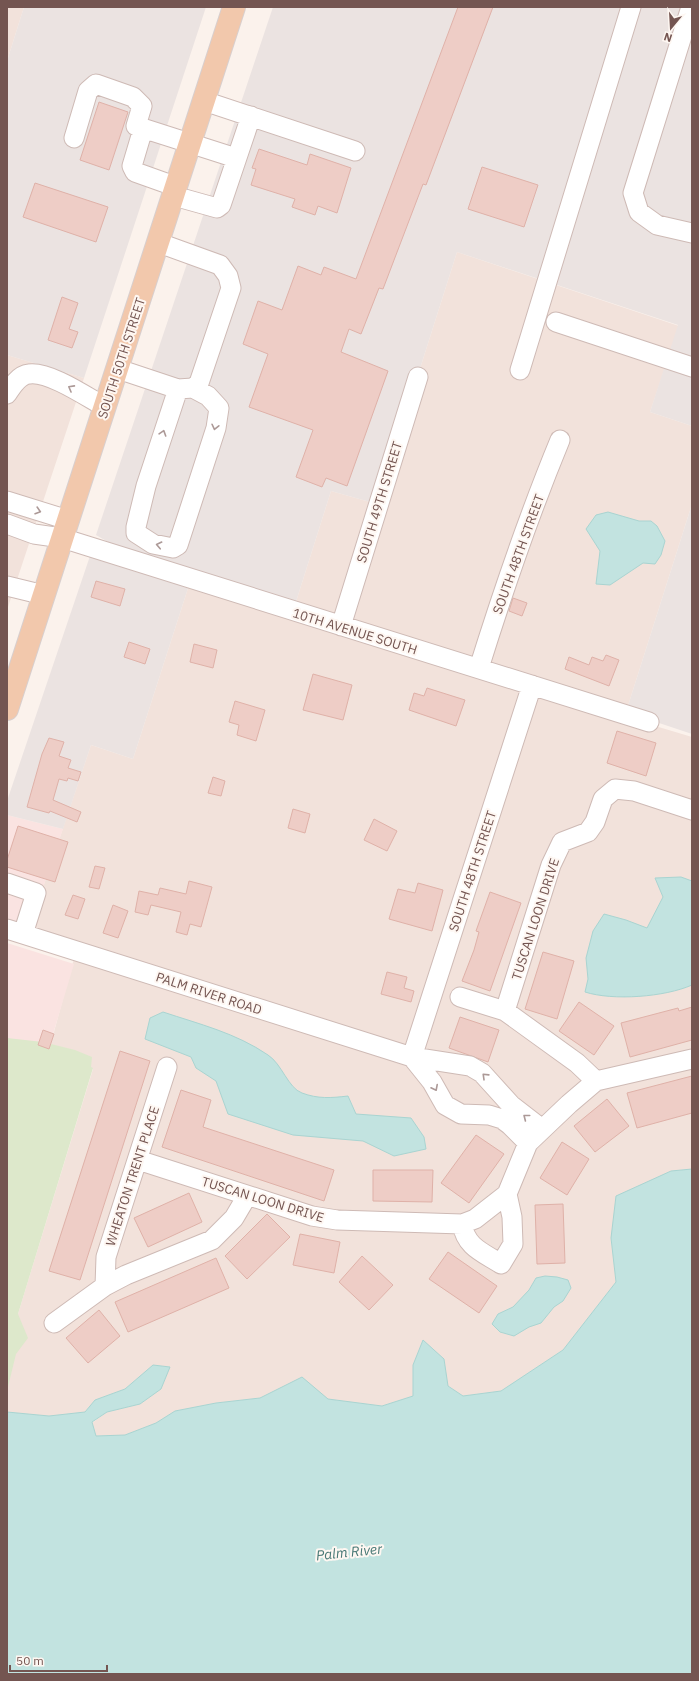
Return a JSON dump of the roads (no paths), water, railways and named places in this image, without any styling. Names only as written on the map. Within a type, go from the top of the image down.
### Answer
[{"type":"main road","name":"SOUTH 50TH STREET","points":[[7,709],[12,676],[44,595],[234,7]]},
{"type":"street","points":[[520,370],[631,7]]},
{"type":"street","points":[[691,7],[633,193],[639,212],[657,225],[692,233]]},
{"type":"street","points":[[74,138],[88,91],[96,84],[133,97],[142,106],[136,126],[190,145],[236,158]]},
{"type":"street","points":[[204,101],[355,150]]},
{"type":"street","points":[[143,129],[132,166],[135,172],[175,191],[217,208],[221,204],[251,116]]},
{"type":"street","points":[[118,369],[185,389],[208,396],[219,408],[216,428],[178,545],[173,548],[153,544],[136,533],[136,527],[146,486],[185,389],[199,383],[231,288],[228,276],[220,265],[159,242]]},
{"type":"street","points":[[556,322],[692,367]]},
{"type":"street","points":[[7,394],[20,378],[28,374],[40,374],[51,378],[105,407]]},
{"type":"street","name":"SOUTH 49TH STREET","points":[[341,626],[418,378]]},
{"type":"street","name":"SOUTH 48TH STREET","points":[[479,668],[500,601],[525,530],[560,440]]},
{"type":"street","points":[[7,501],[65,529]]},
{"type":"street","points":[[7,524],[34,534],[65,529]]},
{"type":"street","name":"10TH AVENUE SOUTH","points":[[65,529],[341,626],[649,722]]},
{"type":"street","points":[[7,586],[44,595]]},
{"type":"street","name":"SOUTH 48TH STREET","points":[[412,1057],[532,685]]},
{"type":"street","name":"TUSCAN LOON DRIVE","points":[[505,1011],[551,864],[562,842],[588,832],[595,822],[603,799],[615,789],[634,791],[692,810]]},
{"type":"street","points":[[7,883],[36,893],[15,931]]},
{"type":"street","name":"PALM RIVER ROAD","points":[[15,931],[412,1057],[470,1066],[482,1073],[511,1105],[542,1129]]},
{"type":"street","points":[[460,997],[505,1011],[577,1063],[596,1081]]},
{"type":"street","points":[[412,1057],[432,1082],[445,1105],[461,1114],[489,1115],[502,1119],[528,1143]]},
{"type":"street","name":"TUSCAN LOON DRIVE","points":[[138,1160],[312,1216],[337,1220],[462,1224],[475,1219],[507,1194],[528,1143],[596,1081],[692,1058]]},
{"type":"street","name":"WHEATON TRENT PLACE","points":[[106,1286],[106,1257],[167,1068]]},
{"type":"street","points":[[489,1115],[503,1096]]},
{"type":"street","points":[[462,1224],[464,1233],[469,1243],[500,1264],[514,1244],[512,1217],[507,1194]]},
{"type":"street","points":[[54,1323],[106,1286],[126,1275],[212,1240],[234,1218],[247,1196]]},
{"type":"water","points":[[608,512],[639,521],[651,521],[657,526],[665,541],[661,555],[655,564],[643,563],[610,585],[596,584],[600,551],[586,529],[596,515]]},
{"type":"water","points":[[681,877],[692,881],[692,985],[654,995],[624,997],[597,995],[585,992],[588,979],[586,958],[593,931],[604,914],[647,928],[663,897],[655,878]]},
{"type":"water","points":[[163,1012],[217,1030],[256,1047],[273,1059],[293,1086],[302,1093],[325,1098],[348,1096],[356,1114],[411,1118],[424,1137],[426,1149],[394,1156],[363,1141],[293,1135],[228,1114],[216,1081],[196,1068],[191,1057],[145,1039],[150,1018]]},
{"type":"water","name":"Palm River","points":[[692,1169],[692,1674],[7,1674],[7,1412],[49,1416],[85,1412],[95,1400],[125,1389],[153,1365],[170,1367],[161,1389],[140,1404],[107,1412],[92,1422],[96,1436],[125,1435],[156,1423],[175,1411],[216,1403],[260,1398],[302,1377],[328,1399],[382,1406],[413,1396],[413,1365],[423,1340],[444,1359],[448,1386],[463,1396],[501,1391],[563,1350],[616,1282],[611,1238],[616,1196],[671,1171]]},
{"type":"water","points":[[545,1276],[568,1280],[571,1288],[563,1301],[554,1307],[541,1323],[529,1327],[514,1336],[500,1332],[492,1324],[498,1314],[513,1307],[529,1290],[536,1278]]}]
